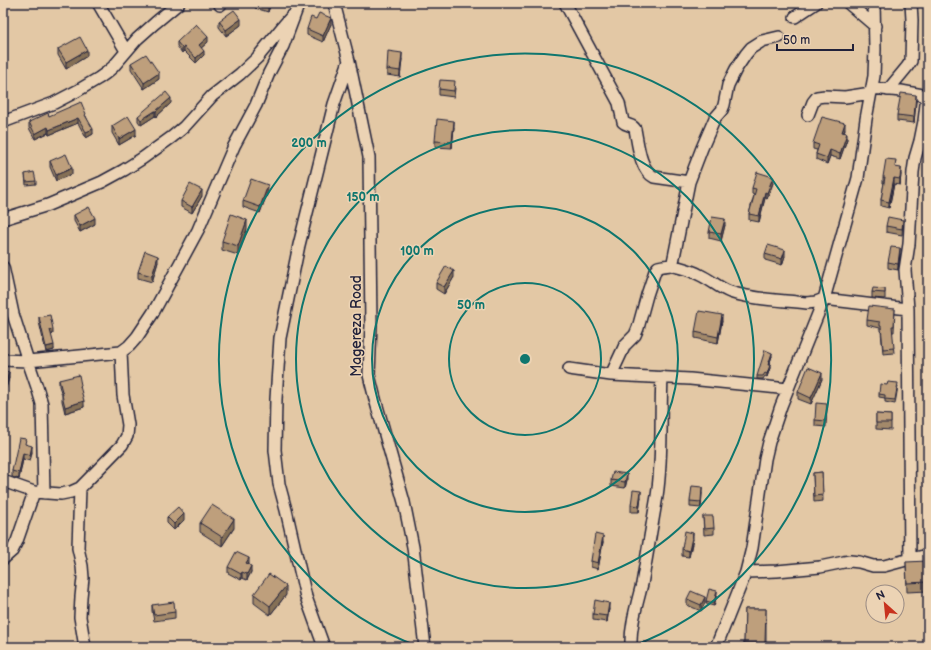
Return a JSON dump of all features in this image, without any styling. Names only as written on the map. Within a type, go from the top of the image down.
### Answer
[{"type":"street","points":[[98,3],[126,51]]},
{"type":"street","points":[[3,122],[54,103],[106,73],[137,39],[179,3]]},
{"type":"street","points":[[3,360],[28,361],[121,352],[137,337],[153,313],[198,230],[234,146],[256,105],[283,46],[298,3]]},
{"type":"street","name":"Magereza Road","points":[[334,3],[349,61],[369,157],[371,324],[369,375],[404,502],[413,547],[425,647]]},
{"type":"street","points":[[565,3],[619,102],[623,122],[634,127],[643,164],[646,170],[654,177],[689,182]]},
{"type":"street","points":[[795,17],[816,3]]},
{"type":"street","points":[[848,3],[875,26]]},
{"type":"street","points":[[716,647],[746,572],[752,548],[765,459],[769,442],[781,406],[824,299],[858,178],[866,119],[874,76],[874,3]]},
{"type":"street","points":[[888,90],[908,67],[911,61],[911,3]]},
{"type":"street","points":[[3,218],[48,204],[102,182],[143,158],[184,127],[212,96],[240,74],[257,58],[294,14]]},
{"type":"street","points":[[671,265],[673,262],[689,182],[715,118],[722,110],[728,85],[736,69],[751,48],[757,43],[767,39],[779,37]]},
{"type":"street","points":[[324,647],[306,597],[279,484],[275,450],[276,400],[280,338],[299,245],[334,104],[349,61]]},
{"type":"street","points":[[808,115],[813,102],[817,98],[825,96],[845,97],[871,90],[901,91],[928,96],[913,172],[909,244],[905,270],[908,310],[910,558]]},
{"type":"street","points":[[611,375],[625,345],[635,335],[638,328],[655,271],[663,266],[671,265],[698,274],[730,292],[751,297],[807,303],[824,299],[908,310]]},
{"type":"street","points":[[3,267],[13,314],[42,404],[39,493],[12,551],[3,559]]},
{"type":"street","points":[[3,481],[39,493],[61,494],[71,492],[80,488],[122,446],[127,436],[128,424],[123,395],[121,352]]},
{"type":"street","points":[[569,369],[611,375],[704,380],[788,389]]},
{"type":"street","points":[[631,647],[631,638],[657,494],[661,442],[660,410],[662,377]]},
{"type":"street","points":[[80,488],[78,548],[83,578],[80,618],[84,647]]},
{"type":"street","points":[[746,572],[766,572],[820,567],[850,561],[873,566],[884,566],[910,558],[928,555]]},
{"type":"building","points":[[256,3],[269,3],[268,6]]},
{"type":"building","points":[[234,10],[241,19],[226,30],[219,21]]},
{"type":"building","points":[[319,13],[331,18],[323,36],[307,29],[311,17],[316,19]]},
{"type":"building","points":[[196,24],[208,37],[199,45],[204,51],[196,58],[184,47],[182,48],[177,42]]},
{"type":"building","points":[[80,37],[87,50],[66,62],[58,49]]},
{"type":"building","points":[[388,51],[402,53],[400,71],[387,69]]},
{"type":"building","points":[[146,54],[159,73],[144,83],[131,63]]},
{"type":"building","points":[[440,80],[455,81],[454,91],[439,89]]},
{"type":"building","points":[[166,92],[171,98],[156,111],[141,120],[138,116]]},
{"type":"building","points":[[901,93],[916,95],[914,117],[897,115]]},
{"type":"building","points":[[81,102],[86,114],[85,115],[93,129],[86,132],[78,118],[49,130],[48,127],[35,134],[29,122],[48,113],[49,116]]},
{"type":"building","points":[[128,116],[136,129],[119,139],[112,126]]},
{"type":"building","points":[[822,117],[845,123],[842,132],[847,133],[840,154],[830,150],[827,158],[816,154],[819,145],[813,143]]},
{"type":"building","points":[[437,119],[454,121],[452,142],[435,141]]},
{"type":"building","points":[[66,154],[72,168],[56,175],[50,161]]},
{"type":"building","points":[[886,159],[896,160],[895,167],[901,168],[900,179],[894,178],[889,202],[881,200]]},
{"type":"building","points":[[34,172],[36,181],[26,182],[25,174]]},
{"type":"building","points":[[757,172],[773,177],[767,193],[765,192],[759,216],[749,214],[756,189],[752,188]]},
{"type":"building","points":[[251,179],[268,185],[260,207],[243,201]]},
{"type":"building","points":[[190,184],[202,190],[192,207],[181,201]]},
{"type":"building","points":[[89,207],[95,218],[80,226],[74,215]]},
{"type":"building","points":[[231,214],[247,220],[238,246],[222,241]]},
{"type":"building","points":[[712,217],[725,219],[721,234],[709,232]]},
{"type":"building","points":[[888,217],[903,220],[902,229],[886,226]]},
{"type":"building","points":[[768,245],[785,250],[782,259],[765,254]]},
{"type":"building","points":[[891,247],[900,248],[898,264],[888,262]]},
{"type":"building","points":[[145,251],[158,256],[152,276],[138,272]]},
{"type":"building","points":[[446,266],[454,271],[444,287],[436,283]]},
{"type":"building","points":[[873,288],[885,289],[885,293],[872,292]]},
{"type":"building","points":[[869,306],[895,309],[894,326],[892,326],[894,348],[883,349],[880,322],[867,320]]},
{"type":"building","points":[[699,311],[722,315],[718,337],[695,332]]},
{"type":"building","points":[[50,315],[53,329],[50,330],[54,345],[46,347],[39,317]]},
{"type":"building","points":[[765,350],[772,353],[768,365],[770,365],[767,374],[765,373],[763,376],[757,376]]},
{"type":"building","points":[[808,367],[822,373],[811,398],[798,392]]},
{"type":"building","points":[[3,370],[9,372],[6,382],[3,381]]},
{"type":"building","points":[[79,375],[84,401],[65,407],[59,380]]},
{"type":"building","points":[[888,382],[898,383],[895,400],[885,399],[885,395],[879,394],[880,384],[887,385]]},
{"type":"building","points":[[816,403],[827,404],[826,421],[815,420]]},
{"type":"building","points":[[876,414],[891,415],[891,423],[876,423]]},
{"type":"building","points":[[19,438],[26,439],[25,444],[32,446],[30,455],[23,453],[19,473],[12,471]]},
{"type":"building","points":[[613,472],[627,474],[625,482],[611,480]]},
{"type":"building","points":[[822,472],[823,495],[814,496],[813,473]]},
{"type":"building","points":[[692,486],[702,487],[701,502],[690,501]]},
{"type":"building","points":[[633,490],[641,491],[639,506],[631,505]]},
{"type":"building","points":[[212,505],[234,519],[222,537],[200,523]]},
{"type":"building","points":[[178,507],[184,514],[174,524],[167,517]]},
{"type":"building","points":[[703,516],[713,516],[714,528],[704,529]]},
{"type":"building","points":[[685,531],[693,533],[689,551],[682,549]]},
{"type":"building","points":[[595,534],[603,536],[598,563],[591,561]]},
{"type":"building","points":[[236,552],[249,558],[246,563],[251,566],[247,574],[242,572],[241,574],[228,567]]},
{"type":"building","points":[[927,561],[928,582],[907,583],[906,562]]},
{"type":"building","points":[[269,574],[286,586],[270,606],[254,594]]},
{"type":"building","points":[[709,589],[717,591],[714,603],[706,601]]},
{"type":"building","points":[[691,591],[705,597],[701,605],[687,599]]},
{"type":"building","points":[[595,600],[609,603],[607,616],[593,614]]},
{"type":"building","points":[[174,602],[175,612],[154,615],[152,605]]},
{"type":"building","points":[[745,609],[766,609],[765,643],[744,643]]}]
